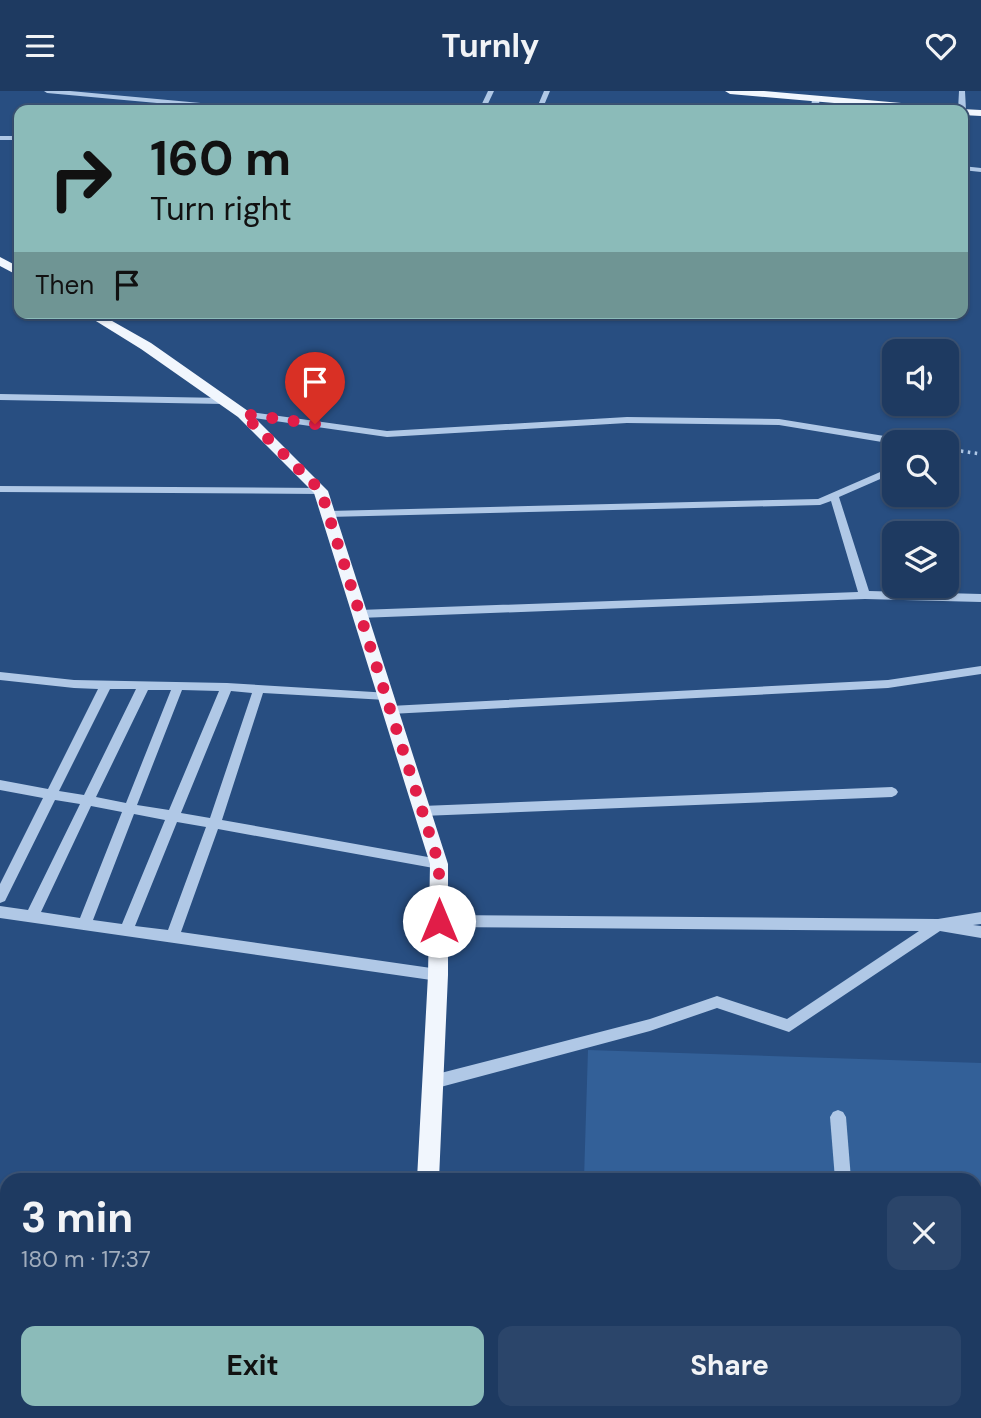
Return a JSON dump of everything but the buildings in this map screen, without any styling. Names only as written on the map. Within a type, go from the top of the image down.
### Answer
[{"type":"main road","points":[[730,91],[897,105]]},
{"type":"main road","points":[[99,319],[146,347],[243,414],[321,491],[439,864],[438,975],[428,1173]]},
{"type":"street","points":[[47,91],[200,105]]},
{"type":"street","points":[[815,105],[816,97]]},
{"type":"street","points":[[0,397],[224,401]]},
{"type":"street","points":[[243,414],[387,434],[627,420],[779,422],[882,439]]},
{"type":"street","points":[[328,514],[820,502],[882,474]]},
{"type":"street","points":[[0,489],[321,491]]},
{"type":"street","points":[[834,496],[865,595]]},
{"type":"street","points":[[359,614],[865,595],[981,598]]},
{"type":"street","points":[[0,676],[106,685],[259,689],[388,703],[888,684],[981,670]]},
{"type":"street","points":[[0,897],[106,685]]},
{"type":"street","points":[[32,916],[144,685]]},
{"type":"street","points":[[84,924],[178,686]]},
{"type":"street","points":[[125,930],[227,687]]},
{"type":"street","points":[[172,937],[214,824],[259,689]]},
{"type":"street","points":[[0,785],[439,864]]},
{"type":"street","points":[[422,811],[892,792]]},
{"type":"street","points":[[0,912],[438,975]]},
{"type":"street","points":[[433,1082],[650,1025],[717,1002],[789,1026],[938,925],[981,918]]},
{"type":"street","points":[[439,921],[938,925],[981,932]]},
{"type":"street","points":[[838,1117],[843,1173]]},
{"type":"path","points":[[959,451],[981,454]]},
{"type":"shaded area","points":[[588,1050],[981,1063],[981,1173],[584,1173]]},
{"type":"route","points":[[315,424],[243,414],[321,491],[439,864],[439,921]]}]
